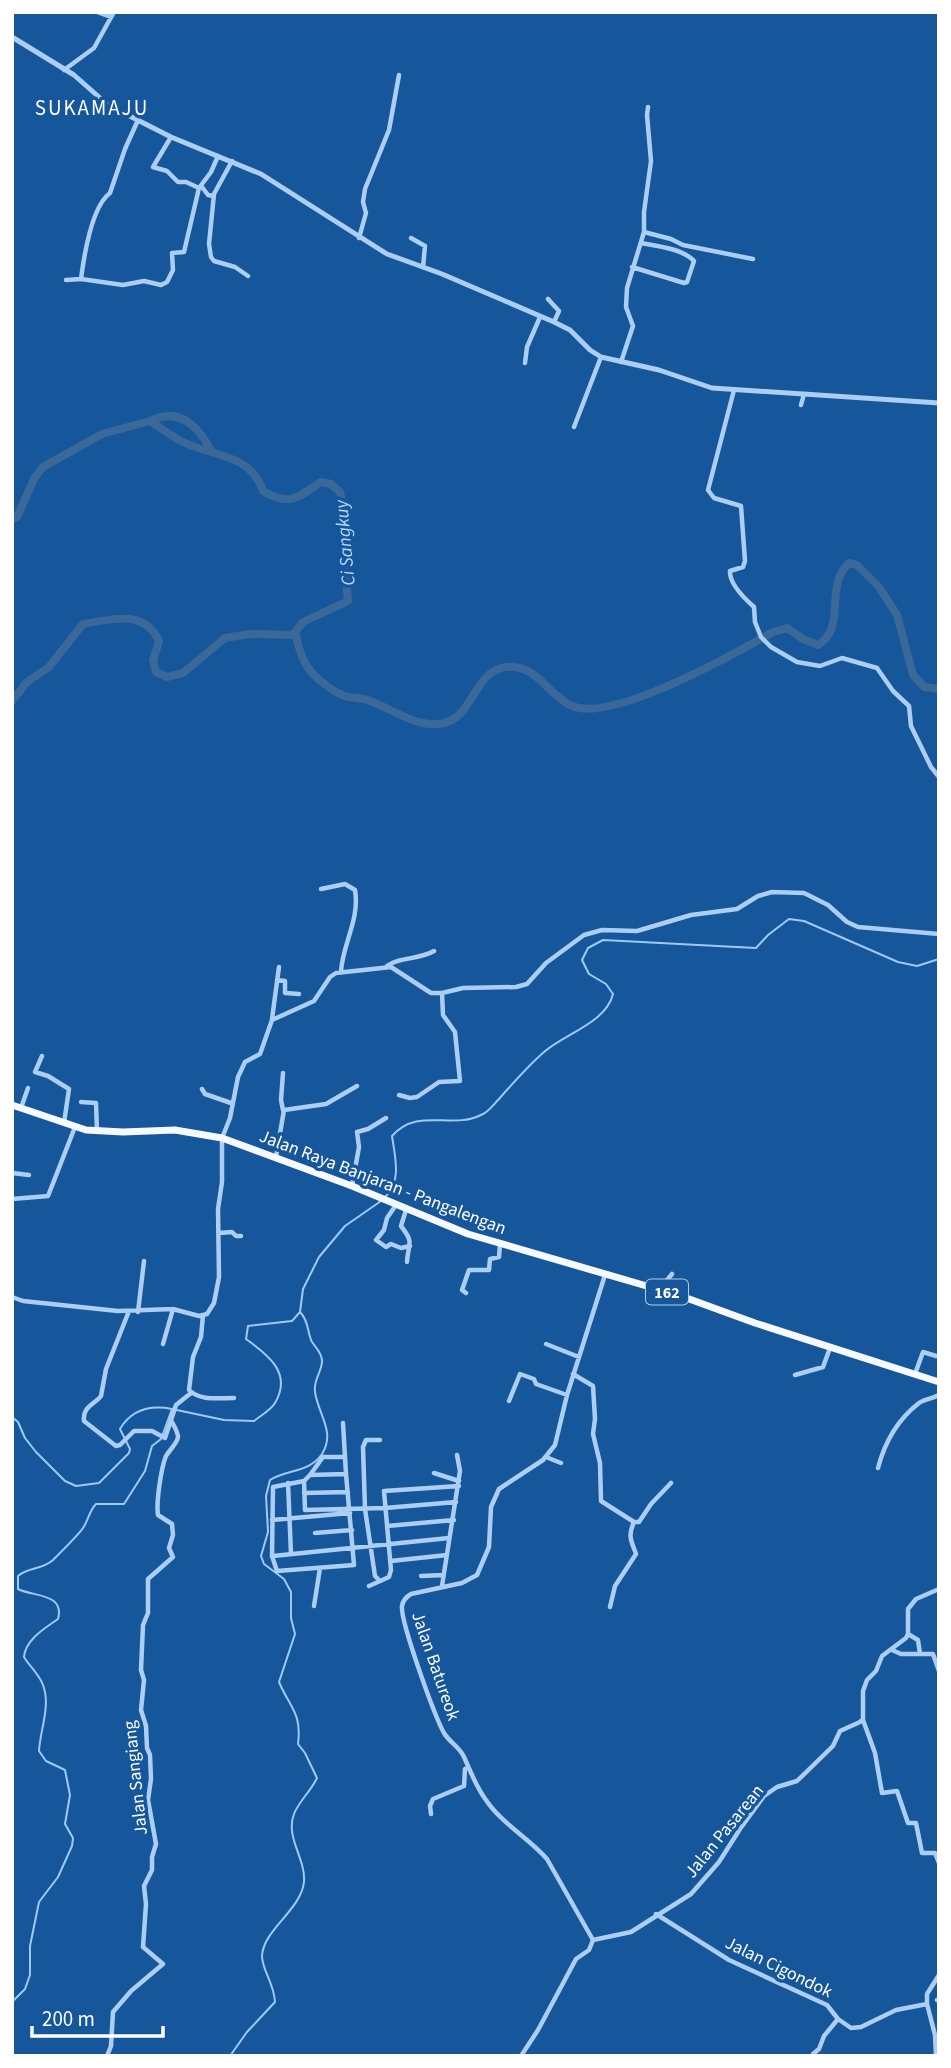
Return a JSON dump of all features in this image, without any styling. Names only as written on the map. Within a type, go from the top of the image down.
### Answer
[{"type":"main road","name":"Jalan Raya Banjaran - Pangalengan","points":[[16,1106],[64,1124],[97,1131],[175,1130],[222,1138],[352,1186],[468,1234],[659,1290],[939,1382]]},
{"type":"street","points":[[64,69],[94,48],[112,14],[97,12]]},
{"type":"street","points":[[12,37],[74,75],[102,100],[170,137],[232,161],[285,188],[359,239],[387,254],[554,322],[570,331],[601,357],[659,370],[712,388],[939,403]]},
{"type":"street","points":[[359,239],[366,213],[363,194],[390,130],[399,75]]},
{"type":"street","points":[[621,362],[633,323],[627,311],[627,288],[644,232],[651,157],[648,107]]},
{"type":"street","points":[[81,279],[95,214],[104,197],[110,193],[125,149],[139,120]]},
{"type":"street","points":[[170,137],[153,167],[169,172],[178,182],[186,182],[214,196]]},
{"type":"street","points":[[66,280],[81,279],[123,285],[144,281],[163,285],[167,282],[173,271],[172,253],[184,252],[201,188],[218,156]]},
{"type":"street","points":[[232,161],[215,188],[209,244],[212,259],[233,266],[248,276]]},
{"type":"street","points":[[644,232],[683,245],[754,259]]},
{"type":"street","points":[[411,238],[425,246],[423,267]]},
{"type":"street","points":[[632,267],[684,283],[691,272],[693,258],[641,243]]},
{"type":"street","points":[[548,299],[559,311],[554,322]]},
{"type":"street","points":[[525,363],[527,345],[540,317]]},
{"type":"street","points":[[575,427],[601,357]]},
{"type":"street","points":[[734,390],[708,490],[714,498],[741,506],[745,565],[732,570],[729,575],[743,598],[754,607],[755,622],[761,637],[771,647],[804,665],[820,666],[842,658],[877,668],[893,691],[909,706],[911,726],[931,767],[939,777]]},
{"type":"street","points":[[801,405],[804,394]]},
{"type":"street","points":[[321,889],[345,884],[355,890],[354,924],[345,945],[341,971]]},
{"type":"street","points":[[272,1020],[314,1001],[330,977],[341,971],[387,967],[398,969],[428,992],[521,986],[527,984],[546,962],[584,935],[602,930],[637,930],[691,915],[737,909],[758,896],[772,892],[804,893],[828,905],[847,922],[858,927],[939,934]]},
{"type":"street","points":[[387,967],[390,963],[418,959],[433,951]]},
{"type":"street","points":[[191,1393],[189,1380],[193,1357],[201,1337],[203,1315],[211,1309],[217,1294],[222,1138],[230,1118],[238,1077],[245,1062],[260,1054],[272,1020],[279,967]]},
{"type":"street","points":[[278,980],[285,981],[285,993],[299,993]]},
{"type":"street","points":[[398,1095],[417,1097],[441,1082],[460,1081],[455,1034],[443,1015],[442,993]]},
{"type":"street","points":[[42,1056],[35,1072],[48,1076],[69,1089],[64,1124]]},
{"type":"street","points":[[276,1158],[283,1110],[283,1073]]},
{"type":"street","points":[[283,1110],[326,1104],[357,1086]]},
{"type":"street","points":[[16,1106],[28,1087]]},
{"type":"street","points":[[202,1089],[205,1094],[231,1104]]},
{"type":"street","points":[[81,1102],[96,1103],[97,1131]]},
{"type":"street","points":[[352,1186],[359,1147],[357,1132],[386,1118]]},
{"type":"street","points":[[12,1199],[48,1196],[75,1127]]},
{"type":"street","points":[[12,1173],[29,1175]]},
{"type":"street","points":[[395,1205],[384,1230],[376,1240],[386,1247],[391,1244],[401,1248],[410,1246]]},
{"type":"street","points":[[406,1210],[401,1226],[410,1237],[407,1262]]},
{"type":"street","points":[[219,1233],[232,1231],[236,1236],[241,1236]]},
{"type":"street","points":[[466,1293],[462,1290],[469,1270],[489,1270],[491,1259],[499,1257],[500,1243]]},
{"type":"street","points":[[138,1312],[144,1261]]},
{"type":"street","points":[[561,1463],[546,1457],[558,1437],[573,1374],[605,1275]]},
{"type":"street","points":[[659,1290],[672,1275]]},
{"type":"street","points":[[12,1297],[23,1301],[138,1312],[173,1309],[203,1315]]},
{"type":"street","points":[[163,1344],[173,1309]]},
{"type":"street","points":[[130,1311],[106,1369],[102,1396],[91,1403],[83,1419],[116,1446],[134,1431],[152,1431],[163,1438],[172,1422],[176,1405],[191,1393]]},
{"type":"street","points":[[546,1344],[579,1357]]},
{"type":"street","points":[[795,1375],[823,1367],[830,1348]]},
{"type":"street","points":[[915,1374],[923,1352],[936,1356]]},
{"type":"street","points":[[509,1401],[520,1374],[534,1379],[536,1384],[567,1395]]},
{"type":"street","points":[[573,1374],[590,1383],[593,1388],[593,1434],[600,1463],[601,1501],[634,1522],[639,1522],[651,1504],[671,1483]]},
{"type":"street","points":[[191,1393],[208,1398],[234,1398]]},
{"type":"street","points":[[878,1468],[894,1427],[920,1401],[939,1395]]},
{"type":"street","name":"Jalan Sangiang","points":[[107,2056],[111,2046],[113,2012],[131,1991],[163,1964],[143,1947],[146,1912],[144,1886],[152,1870],[151,1861],[156,1839],[148,1800],[150,1755],[141,1710],[144,1680],[141,1671],[144,1625],[148,1613],[148,1579],[173,1557],[169,1548],[173,1535],[172,1524],[158,1515],[157,1507],[162,1467],[177,1441],[172,1422]]},
{"type":"street","points":[[343,1423],[354,1564],[277,1571],[272,1556],[272,1490],[276,1485],[304,1481],[323,1457],[344,1457]]},
{"type":"street","points":[[380,1440],[366,1440],[363,1444],[370,1546],[375,1576],[380,1581]]},
{"type":"street","points":[[442,1587],[461,1466],[457,1455]]},
{"type":"street","name":"Jalan Batureok","points":[[546,1457],[499,1489],[491,1507],[489,1547],[477,1575],[462,1583],[411,1594],[405,1598],[402,1612],[447,1738],[461,1752],[486,1801],[504,1822],[548,1860],[593,1940]]},
{"type":"street","points":[[433,1473],[459,1483]]},
{"type":"street","points":[[310,1475],[346,1474]]},
{"type":"street","points":[[304,1481],[305,1510],[350,1511]]},
{"type":"street","points":[[288,1483],[291,1554]]},
{"type":"street","points":[[369,1586],[389,1577],[391,1561],[384,1491],[459,1483]]},
{"type":"street","points":[[304,1493],[348,1492]]},
{"type":"street","points":[[272,1520],[456,1502]]},
{"type":"street","points":[[387,1526],[454,1520]]},
{"type":"street","points":[[610,1607],[615,1586],[636,1554],[629,1533],[634,1522]]},
{"type":"street","points":[[315,1533],[352,1531]]},
{"type":"street","points":[[272,1556],[449,1538]]},
{"type":"street","points":[[391,1561],[447,1555]]},
{"type":"street","points":[[314,1606],[320,1568]]},
{"type":"street","points":[[421,1576],[443,1575]]},
{"type":"street","points":[[939,1589],[914,1601],[907,1613],[908,1634],[879,1659],[876,1671],[864,1686],[863,1719],[875,1753],[882,1793],[897,1791],[908,1823],[916,1823],[922,1853],[935,1853],[939,1863]]},
{"type":"street","points":[[908,1634],[918,1640],[920,1654]]},
{"type":"street","points":[[892,1650],[901,1654],[933,1654],[939,1671]]},
{"type":"street","name":"Jalan Pasarean","points":[[593,1940],[631,1932],[691,1894],[719,1862],[764,1796],[777,1787],[797,1782],[833,1746],[840,1731],[863,1719]]},
{"type":"street","points":[[432,1814],[430,1807],[433,1799],[464,1786],[464,1769],[468,1767]]},
{"type":"street","name":"Jalan Cigondok","points":[[656,1914],[729,1959],[827,2005],[838,2019],[854,2029],[896,2010],[927,2004]]},
{"type":"street","points":[[521,2056],[576,1959],[589,1950],[593,1940]]},
{"type":"street","points":[[936,2056],[937,2043],[927,2004],[928,1989],[939,1975]]},
{"type":"street","points":[[813,2053],[819,2049],[824,2036],[838,2019]]},
{"type":"waterway","points":[[150,421],[160,417],[179,417],[194,426],[211,451]]},
{"type":"waterway","name":"Ci Sangkuy","points":[[12,519],[17,517],[35,477],[43,467],[102,434],[150,421],[183,442],[240,463],[249,469],[263,491],[280,499],[293,499],[321,482],[331,484],[340,492],[344,512],[343,548],[348,601],[303,622],[295,632],[302,655],[314,675],[337,692],[367,700],[419,722],[440,724],[458,716],[488,675],[506,667],[526,670],[563,701],[572,706],[591,709],[643,696],[704,669],[773,632],[787,628],[818,645],[832,628],[837,583],[849,563],[857,565],[879,587],[897,615],[913,675],[924,687],[939,689]]},
{"type":"waterway","points":[[12,701],[27,682],[49,667],[83,624],[116,619],[136,620],[145,624],[159,641],[153,661],[156,672],[167,677],[183,673],[225,638],[250,634],[296,635]]},
{"type":"waterway","points":[[385,1197],[394,1184],[395,1177],[396,1160],[392,1136],[402,1127],[424,1120],[471,1119],[483,1114],[544,1052],[602,1013],[613,994],[606,984],[589,974],[582,960],[588,948],[603,940],[756,948],[789,919],[804,921],[898,962],[917,966],[939,959]]},
{"type":"waterway","points":[[12,2002],[25,1989],[30,1975],[30,1946],[39,1902],[58,1877],[73,1838],[65,1824],[70,1795],[65,1770],[46,1761],[39,1751],[46,1710],[43,1685],[24,1657],[28,1645],[42,1630],[58,1619],[59,1611],[53,1600],[18,1589],[18,1576],[53,1560],[81,1531],[96,1504],[124,1504],[145,1471],[152,1446],[161,1439],[172,1409],[224,1420],[254,1421],[271,1408],[280,1392],[279,1374],[269,1358],[246,1339],[248,1326],[292,1321],[300,1312],[303,1289],[319,1257],[345,1226],[381,1201]]},
{"type":"waterway","points":[[230,2056],[247,2032],[275,2002],[262,1956],[269,1937],[301,1892],[304,1873],[292,1823],[296,1809],[317,1778],[298,1744],[297,1718],[279,1682],[295,1634],[291,1618],[291,1592],[284,1579],[264,1564],[261,1556],[268,1532],[266,1496],[270,1480],[311,1465],[326,1446],[327,1431],[315,1392],[322,1358],[312,1342],[300,1312]]},
{"type":"waterway","points":[[12,1417],[18,1422],[25,1438],[36,1452],[65,1481],[76,1486],[99,1483],[129,1453],[130,1449],[120,1429],[130,1417],[149,1408],[172,1409]]},
{"type":"district","name":"SUKAMAJU","points":[[92,108]]}]
